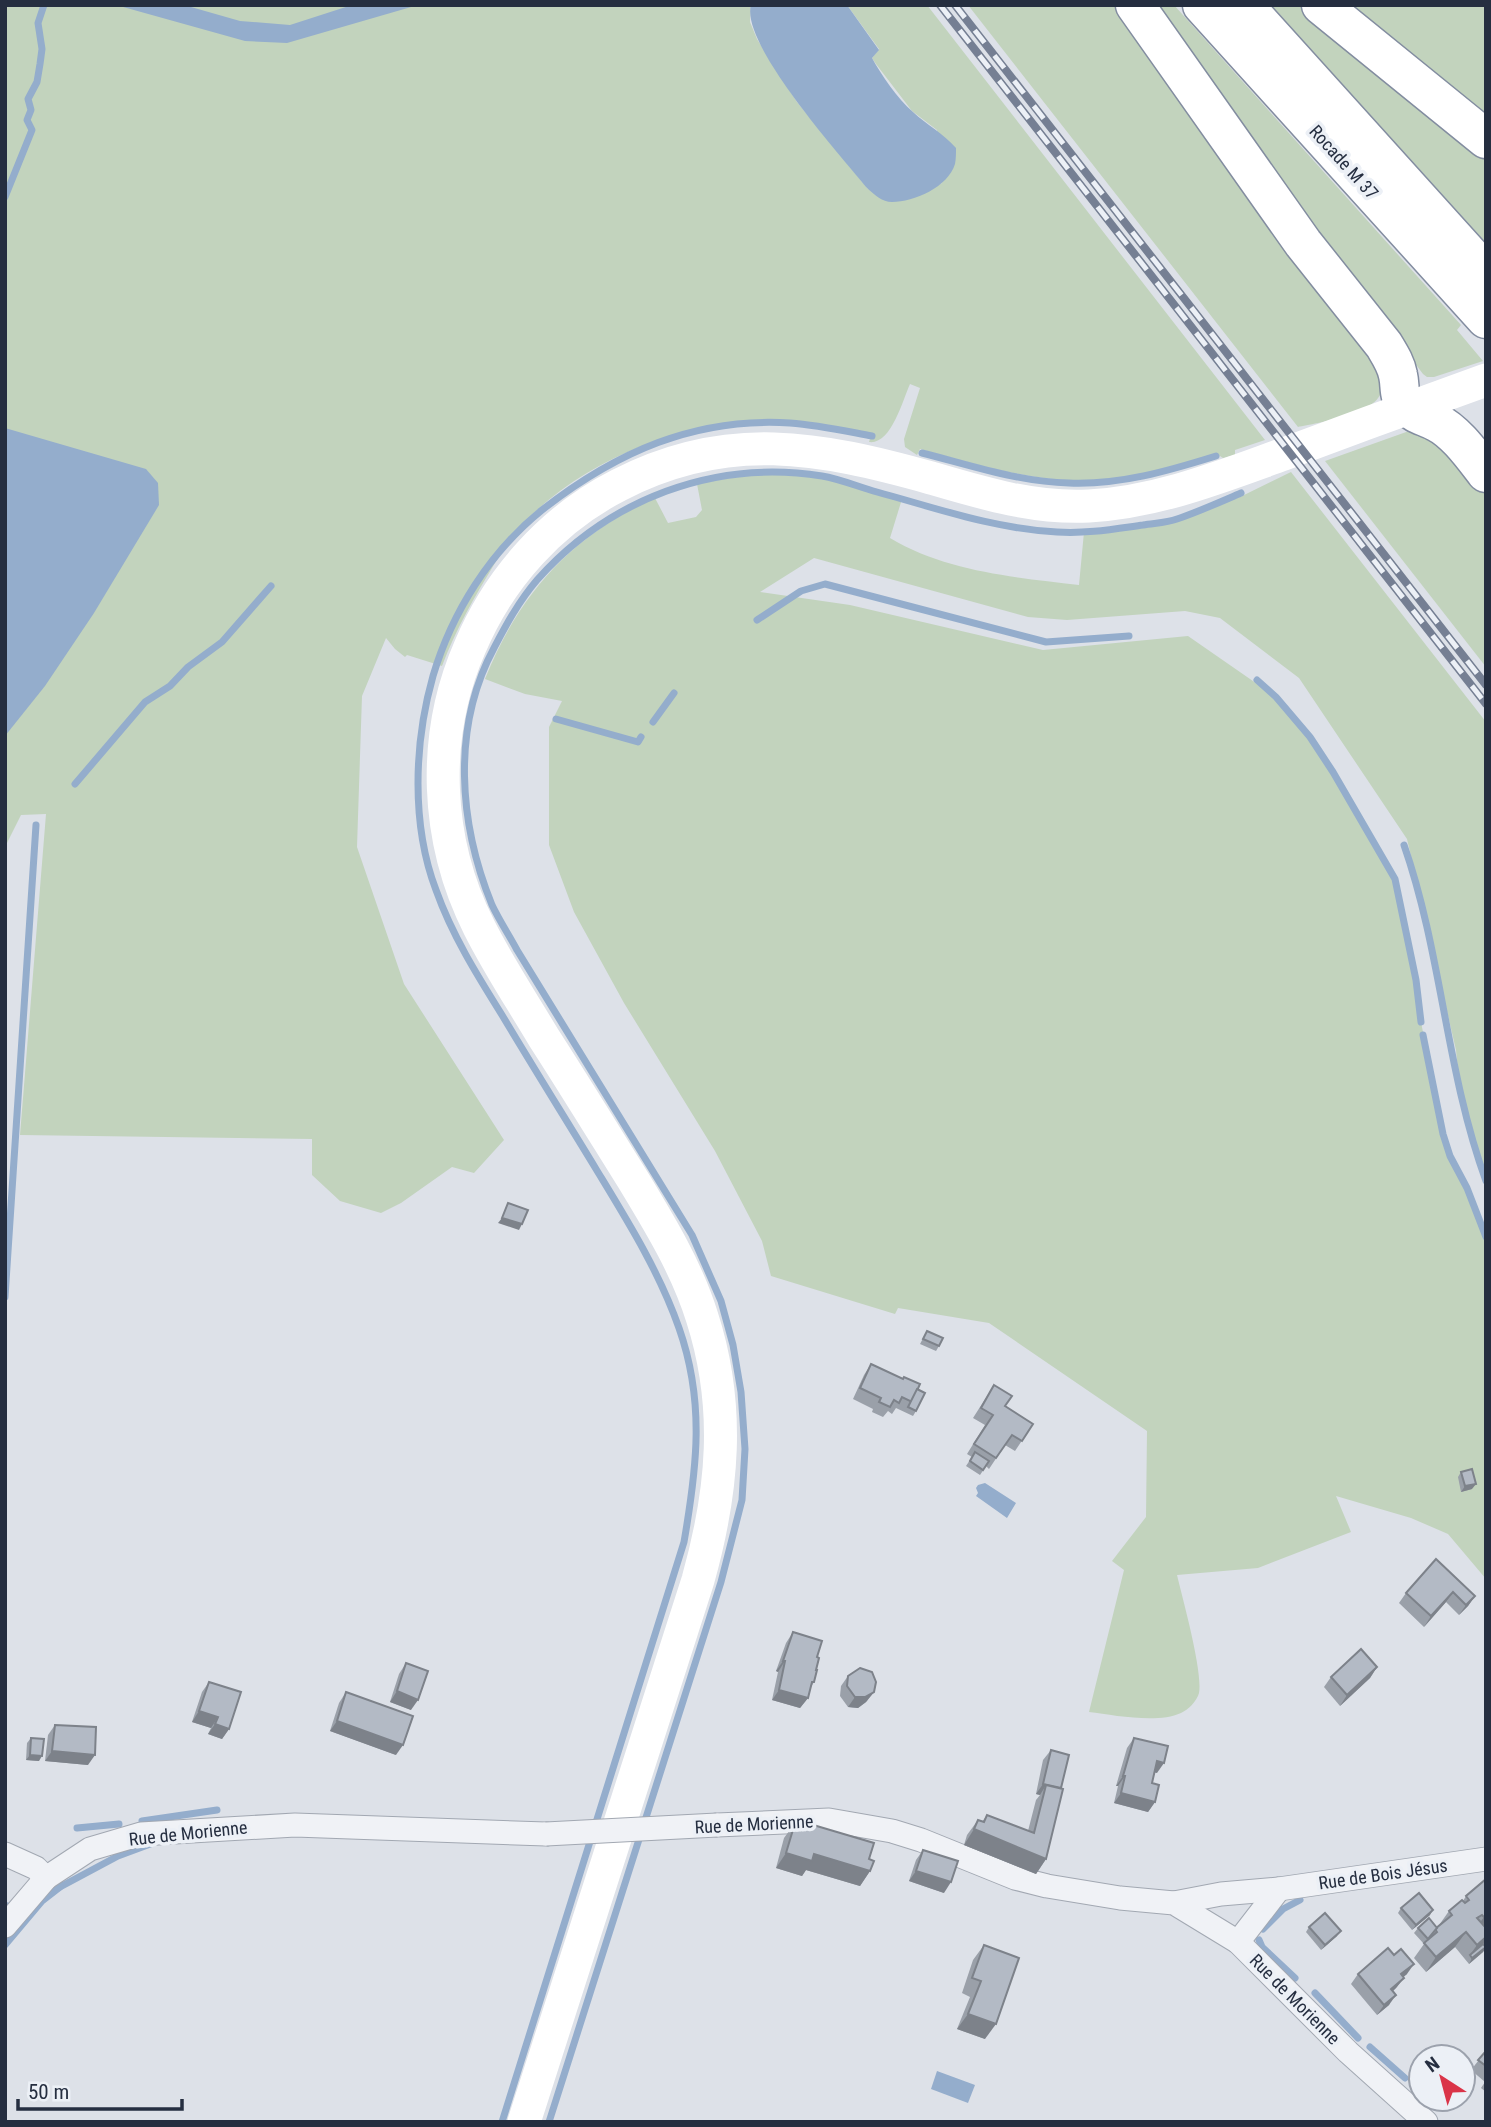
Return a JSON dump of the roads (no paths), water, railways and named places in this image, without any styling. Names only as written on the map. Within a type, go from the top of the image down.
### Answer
[{"type":"highway","points":[[1135,5],[1303,243],[1384,345],[1398,376],[1398,395],[1408,408],[1451,433],[1486,473]]},
{"type":"highway","name":"Rocade M 37","points":[[1202,5],[1485,319]]},
{"type":"highway","name":"Rocade M 37","points":[[1244,5],[1486,273]]},
{"type":"highway","points":[[1321,5],[1486,139]]},
{"type":"main road","points":[[524,2122],[698,1580],[716,1509],[722,1442],[717,1378],[710,1344],[689,1282],[648,1204],[491,950],[467,902],[452,855],[443,797],[445,735],[459,672],[484,616],[519,566],[543,539],[568,518],[593,500],[635,477],[671,463],[703,455],[738,449],[813,450],[847,456],[1001,497],[1043,504],[1116,504],[1194,486],[1486,380]]},
{"type":"street","name":"Rue de Morienne","points":[[5,1926],[46,1878],[90,1849],[141,1834],[295,1825],[546,1835],[829,1820],[892,1831],[1015,1878],[1047,1886],[1120,1898],[1174,1903],[1238,1942],[1348,2052],[1426,2122]]},
{"type":"street","points":[[5,1854],[36,1868],[46,1878]]},
{"type":"street","name":"Rue de Bois Jésus","points":[[1174,1903],[1221,1894],[1279,1889],[1486,1860]]},
{"type":"street","points":[[1238,1942],[1279,1889]]},
{"type":"water","points":[[116,5],[184,5],[240,21],[290,25],[352,5],[418,5],[287,43],[245,41]]},
{"type":"water","points":[[751,5],[847,5],[879,50],[872,58],[890,86],[913,112],[956,148],[955,164],[945,180],[929,192],[901,201],[885,201],[868,189],[776,72],[752,23]]},
{"type":"water","points":[[5,428],[146,469],[158,483],[159,505],[94,613],[45,686],[5,736]]},
{"type":"water","points":[[985,1483],[1016,1503],[1007,1518],[976,1496],[978,1485]]},
{"type":"water","points":[[937,2071],[975,2085],[968,2103],[931,2089]]},
{"type":"waterway","points":[[5,197],[32,130],[27,120],[31,110],[28,99],[37,82],[42,49],[38,23],[44,5]]},
{"type":"waterway","points":[[502,2122],[684,1542],[695,1461],[695,1408],[693,1382],[679,1328],[652,1266],[619,1207],[474,970],[436,890],[422,838],[419,811],[419,756],[427,702],[433,676],[451,629],[462,606],[490,564],[542,510],[599,471],[658,442],[722,426],[790,423],[872,436]]},
{"type":"waterway","points":[[922,453],[1013,476],[1069,483],[1125,479],[1162,472],[1216,456]]},
{"type":"waterway","points":[[549,2122],[721,1582],[742,1500],[745,1449],[741,1392],[733,1345],[721,1301],[692,1235],[517,950],[492,905],[481,874],[472,842],[464,776],[471,711],[480,679],[519,605],[537,580],[565,552],[597,527],[630,507],[666,491],[703,480],[782,472],[822,476],[988,522],[1034,530],[1068,532],[1100,531],[1169,521],[1241,493]]},
{"type":"waterway","points":[[757,620],[801,591],[825,584],[1046,642],[1129,636]]},
{"type":"waterway","points":[[75,784],[145,702],[170,686],[188,667],[222,642],[271,586]]},
{"type":"waterway","points":[[1257,680],[1276,697],[1310,737],[1395,879],[1416,980],[1421,1022]]},
{"type":"waterway","points":[[653,722],[674,693]]},
{"type":"waterway","points":[[556,719],[638,742],[641,737]]},
{"type":"waterway","points":[[5,1297],[36,825]]},
{"type":"waterway","points":[[1404,845],[1427,928],[1462,1098],[1486,1181]]},
{"type":"waterway","points":[[1423,1035],[1443,1134],[1486,1237]]},
{"type":"waterway","points":[[142,1821],[217,1810]]},
{"type":"waterway","points":[[77,1828],[119,1824]]},
{"type":"waterway","points":[[60,1887],[118,1856],[153,1843]]},
{"type":"waterway","points":[[5,1945],[42,1901],[60,1887],[59,1884]]},
{"type":"waterway","points":[[1263,1929],[1283,1909],[1300,1900]]},
{"type":"waterway","points":[[1259,1940],[1262,1947],[1295,1978]]},
{"type":"waterway","points":[[1315,1993],[1358,2038]]},
{"type":"waterway","points":[[1370,2047],[1405,2078]]},
{"type":"railway","points":[[940,5],[1486,704]]},
{"type":"railway","points":[[955,5],[1486,685]]}]
